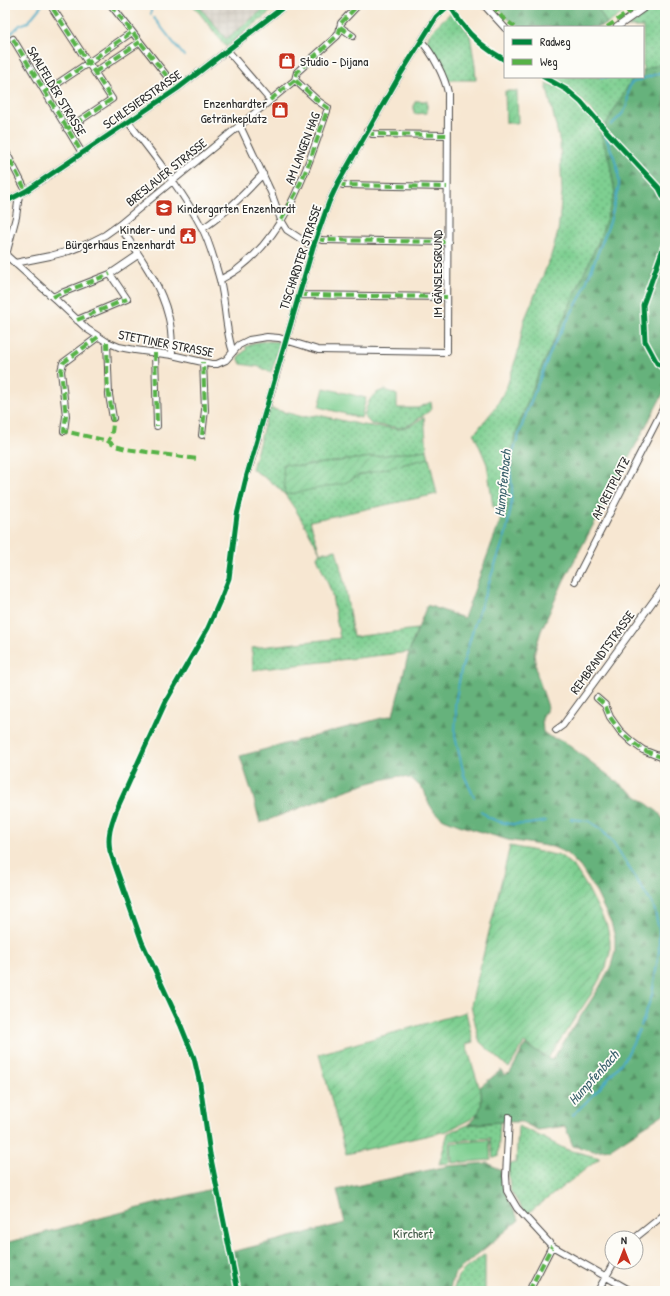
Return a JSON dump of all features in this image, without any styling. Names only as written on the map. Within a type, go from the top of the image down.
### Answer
[{"type":"street","points":[[111,5],[177,89]]},
{"type":"street","name":"SCHLESIERSTRASSE","points":[[5,202],[26,192],[82,153],[129,123],[228,51],[286,5]]},
{"type":"street","name":"BRESLAUER STRASSE","points":[[15,263],[75,249],[105,235],[120,225],[173,179],[295,80],[297,72],[337,36],[341,23],[358,5]]},
{"type":"street","name":"TISCHARDTER STRASSE","points":[[248,472],[316,238],[338,183],[367,131],[421,41],[436,17],[449,5]]},
{"type":"street","points":[[484,5],[504,27]]},
{"type":"street","points":[[618,26],[648,5]]},
{"type":"street","points":[[53,10],[112,99],[67,129]]},
{"type":"street","points":[[340,27],[353,36]]},
{"type":"street","points":[[45,92],[132,32]]},
{"type":"street","name":"SAALFELDER STRASSE","points":[[13,39],[82,153]]},
{"type":"street","name":"IM GÄNSLESGRUND","points":[[286,340],[318,350],[448,352],[448,93],[446,82],[421,41]]},
{"type":"street","points":[[94,72],[140,42]]},
{"type":"street","points":[[110,48],[117,57]]},
{"type":"street","points":[[228,51],[270,100]]},
{"type":"street","name":"AM LANGEN HAG","points":[[220,280],[237,270],[248,261],[269,239],[297,192],[309,163],[328,108],[318,102],[295,80]]},
{"type":"street","points":[[129,123],[173,179],[202,229],[220,280],[230,343],[233,352]]},
{"type":"street","points":[[240,126],[271,192],[281,220],[287,230],[314,247]]},
{"type":"street","points":[[367,131],[372,134],[448,135]]},
{"type":"street","points":[[5,150],[26,192]]},
{"type":"street","points":[[5,167],[12,164]]},
{"type":"street","points":[[202,229],[234,204],[263,174]]},
{"type":"street","points":[[338,183],[343,185],[447,187]]},
{"type":"street","name":"STETTINER STRASSE","points":[[19,195],[16,217],[6,255],[54,297],[86,329],[107,342],[118,347],[172,355],[211,364],[221,363],[226,360],[239,345],[249,340],[258,338],[279,338],[286,340]]},
{"type":"street","points":[[120,225],[157,284],[164,300],[170,326],[172,355]]},
{"type":"street","points":[[316,238],[322,240],[448,242]]},
{"type":"street","points":[[54,297],[110,274],[138,255]]},
{"type":"street","points":[[77,320],[126,299],[110,274]]},
{"type":"street","points":[[299,295],[447,297]]},
{"type":"street","points":[[64,432],[66,416],[61,370],[62,366],[66,360],[98,337]]},
{"type":"street","points":[[107,342],[109,395],[113,418]]},
{"type":"street","points":[[155,353],[157,426]]},
{"type":"street","points":[[202,435],[205,410],[203,362]]},
{"type":"street","name":"AM REITPLATZ","points":[[574,581],[665,405]]},
{"type":"street","name":"REMBRANDTSTRASSE","points":[[556,730],[563,725],[665,585]]},
{"type":"street","points":[[597,698],[605,705],[610,717],[620,731],[643,750],[661,757],[665,762]]},
{"type":"street","points":[[509,1117],[506,1176],[508,1191],[517,1208],[552,1246],[631,1291]]},
{"type":"street","points":[[644,1231],[665,1214]]},
{"type":"street","points":[[529,1291],[552,1246]]},
{"type":"street","points":[[598,1291],[609,1270]]},
{"type":"shaded area","points":[[193,5],[279,5],[226,47]]},
{"type":"green space","points":[[193,5],[198,5],[226,39],[269,5],[279,5],[226,47]]},
{"type":"green space","points":[[496,5],[596,5],[607,24],[602,26],[518,26],[508,19]]},
{"type":"green space","points":[[596,5],[634,5],[607,24]]},
{"type":"green space","points":[[658,5],[665,5],[665,63],[648,68],[644,71],[644,26],[629,26]]},
{"type":"green space","points":[[453,11],[470,35],[476,80],[447,80],[427,44],[427,40],[432,31]]},
{"type":"green space","points":[[665,63],[665,390],[564,580],[541,631],[534,654],[537,674],[548,707],[542,719],[543,732],[550,737],[563,741],[658,812],[665,822],[665,1113],[610,1149],[594,1151],[573,1146],[565,1126],[538,1130],[522,1122],[469,1124],[479,1111],[482,1099],[480,1087],[501,1070],[504,1075],[510,1073],[525,1045],[552,1060],[599,988],[611,966],[615,951],[615,937],[611,923],[595,890],[581,868],[566,853],[553,847],[508,840],[444,819],[435,813],[428,802],[424,790],[412,779],[399,776],[347,790],[260,823],[240,756],[393,715],[409,652],[427,605],[464,618],[506,505],[514,438],[536,380],[600,238],[615,193],[609,159],[601,136],[605,126],[632,79],[644,78],[644,71],[648,68]]},
{"type":"green space","points":[[550,78],[634,78],[605,126],[584,102],[570,90]]},
{"type":"green space","points":[[546,84],[559,87],[580,103],[599,127],[609,159],[615,193],[600,238],[536,380],[514,438],[506,505],[493,507],[487,464],[474,434],[496,407],[507,386],[518,352],[524,321],[550,259],[558,232],[562,193],[560,143]]},
{"type":"green space","points":[[505,91],[517,91],[518,123],[506,123]]},
{"type":"green space","points":[[416,101],[427,101],[427,113],[414,114],[414,104]]},
{"type":"green space","points":[[264,341],[281,342],[271,373],[260,367],[241,364],[238,357],[247,349],[245,347]]},
{"type":"green space","points":[[324,388],[366,398],[361,418],[319,407]]},
{"type":"green space","points":[[386,390],[397,395],[397,408],[418,408],[431,402],[432,409],[413,423],[401,428],[371,424],[364,416],[368,403],[376,393]]},
{"type":"green space","points":[[269,408],[303,417],[318,415],[362,425],[400,429],[414,424],[424,417],[427,450],[301,466],[283,464],[345,483],[359,475],[429,458],[437,494],[310,521],[319,551],[300,516],[286,496],[266,478],[252,469]]},
{"type":"green space","points":[[427,450],[429,458],[359,475],[345,483],[285,495],[283,464],[301,466]]},
{"type":"green space","points":[[336,550],[345,585],[353,637],[417,629],[409,652],[253,670],[252,648],[340,638],[331,591],[317,557],[320,552]]},
{"type":"green space","points":[[510,846],[561,856],[575,868],[587,887],[607,926],[610,941],[610,953],[606,967],[592,993],[548,1058],[524,1043],[509,1068],[480,1042],[471,1005]]},
{"type":"green space","points":[[466,1012],[473,1042],[466,1044],[481,1093],[481,1105],[479,1111],[471,1119],[447,1131],[346,1154],[319,1054]]},
{"type":"green space","points":[[500,1122],[498,1157],[493,1157],[490,1138],[450,1141],[450,1163],[439,1164],[448,1133],[468,1125]]},
{"type":"green space","points":[[518,1126],[565,1149],[600,1158],[526,1215],[510,1190],[508,1164],[516,1163]]},
{"type":"green space","points":[[489,1140],[491,1160],[452,1163],[451,1143]]},
{"type":"green space","name":"Kirchert","points":[[488,1163],[501,1171],[504,1191],[519,1220],[455,1273],[449,1291],[5,1291],[5,1243],[215,1188],[228,1253],[345,1223],[337,1190],[448,1166]]},
{"type":"green space","points":[[485,1254],[485,1291],[453,1291],[458,1276]]},
{"type":"waterway","points":[[5,39],[20,25],[28,22],[42,5]]},
{"type":"waterway","points":[[148,5],[151,8],[151,14]]},
{"type":"waterway","points":[[154,18],[184,56]]},
{"type":"waterway","name":"Humpfenbach","points":[[611,125],[626,108],[631,83],[665,71]]},
{"type":"waterway","name":"Humpfenbach","points":[[474,797],[464,775],[455,736],[455,704],[461,671],[475,623],[506,533],[511,507],[512,489],[510,467],[512,455],[527,411],[553,346],[581,296],[610,222],[619,185],[618,171],[605,135]]},
{"type":"waterway","name":"Humpfenbach","points":[[481,811],[488,817],[504,823],[526,824],[546,821]]},
{"type":"waterway","name":"Humpfenbach","points":[[571,819],[589,821],[602,830],[614,844],[654,907],[659,930],[659,952],[652,995],[641,1026]]},
{"type":"waterway","name":"Humpfenbach","points":[[573,1115],[600,1088],[626,1057],[639,1030]]},
{"type":"marked path","points":[[111,5],[177,89]]},
{"type":"marked path","points":[[270,100],[295,80],[297,72],[337,36],[341,23],[358,5]]},
{"type":"marked path","points":[[493,5],[502,17],[514,26]]},
{"type":"marked path","points":[[608,26],[639,5]]},
{"type":"marked path","points":[[53,9],[112,99],[67,129]]},
{"type":"marked path","points":[[340,27],[353,36]]},
{"type":"marked path","points":[[45,92],[132,32]]},
{"type":"marked path","points":[[13,39],[82,153]]},
{"type":"marked path","points":[[95,72],[140,42]]},
{"type":"marked path","points":[[281,220],[297,191],[309,163],[328,108],[295,80]]},
{"type":"marked path","points":[[367,131],[372,134],[447,135]]},
{"type":"marked path","points":[[5,150],[26,191]]},
{"type":"marked path","points":[[5,167],[12,164]]},
{"type":"marked path","points":[[338,183],[343,185],[447,187]]},
{"type":"marked path","points":[[317,238],[322,240],[448,242]]},
{"type":"marked path","points":[[53,297],[110,274]]},
{"type":"marked path","points":[[299,295],[447,297]]},
{"type":"marked path","points":[[77,320],[127,299]]},
{"type":"marked path","points":[[98,337],[63,363],[61,371],[66,416],[64,431],[108,441],[115,446],[126,449],[197,459]]},
{"type":"marked path","points":[[107,342],[108,382],[113,425],[111,436],[108,441]]},
{"type":"marked path","points":[[155,353],[157,426]]},
{"type":"marked path","points":[[202,435],[205,410],[203,362]]},
{"type":"marked path","points":[[597,698],[605,705],[610,717],[620,731],[643,750],[661,757],[665,762]]},
{"type":"marked path","points":[[529,1291],[552,1246]]},
{"type":"cycle path","points":[[5,202],[26,191],[177,89],[286,5]]},
{"type":"cycle path","points":[[449,5],[460,22],[476,40],[504,59]]},
{"type":"cycle path","points":[[238,1291],[210,1154],[200,1084],[194,1058],[181,1026],[142,942],[110,851],[110,831],[116,811],[166,701],[208,628],[229,578],[237,515],[246,478],[313,247],[329,202],[338,183],[397,80],[436,17],[449,5]]},
{"type":"cycle path","points":[[546,78],[567,90],[581,102],[659,188],[665,200]]},
{"type":"cycle path","points":[[665,243],[643,305],[645,341],[657,363],[665,369]]},
{"type":"place","name":"Studio - Dijana","points":[[287,61]]},
{"type":"place","name":"Enzenhardter Getränkeplatz","points":[[280,110]]},
{"type":"place","name":"Kindergarten Enzenhardt","points":[[164,208]]},
{"type":"place","name":"Kinder- und Bürgerhaus Enzenhardt","points":[[188,236]]}]
